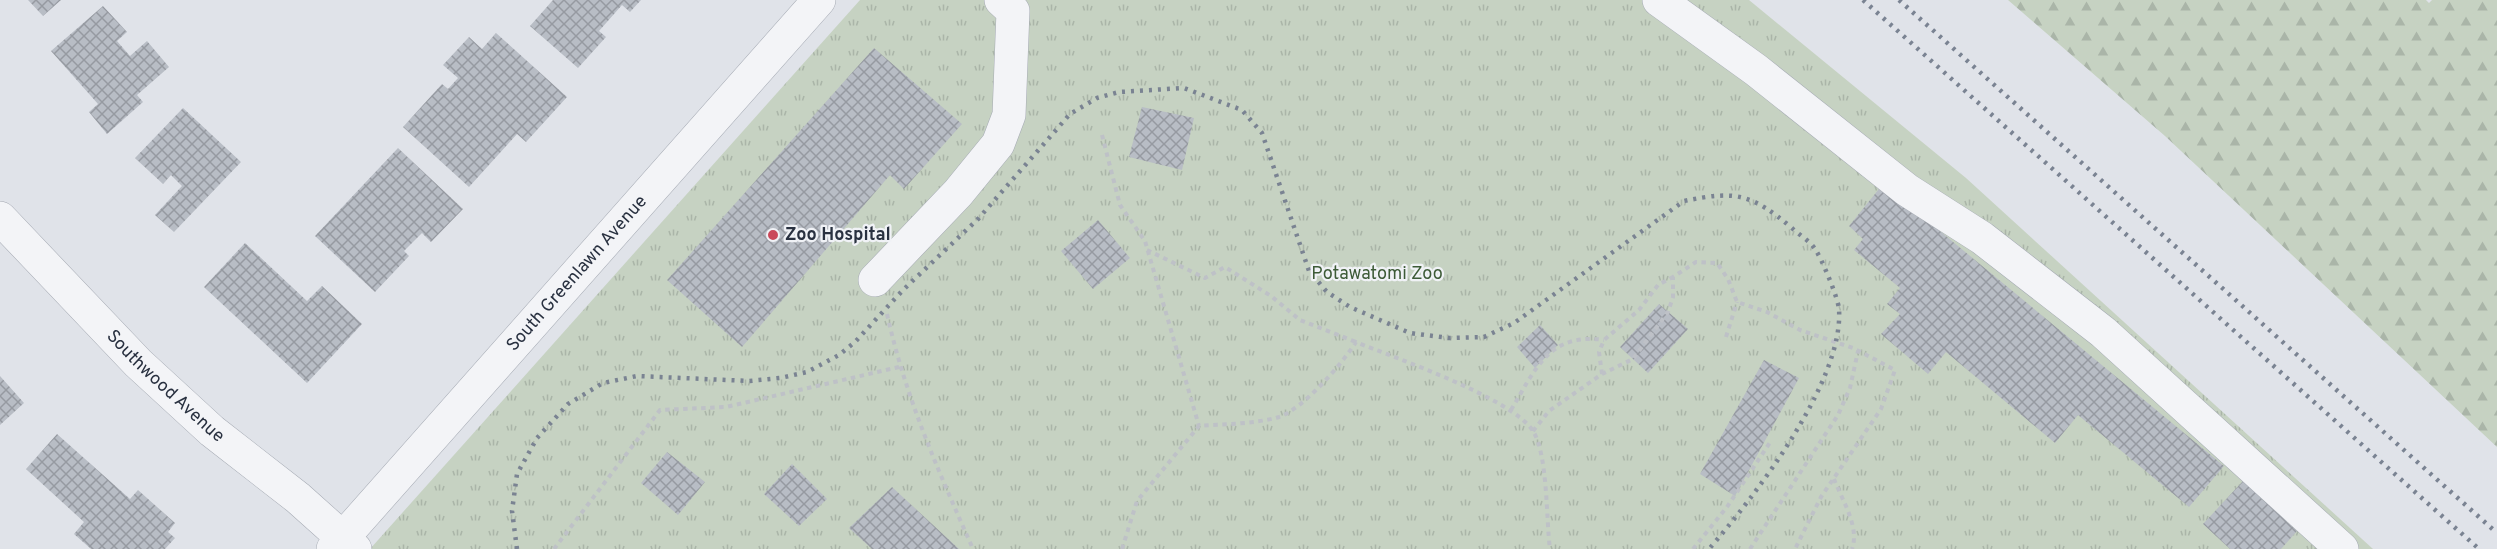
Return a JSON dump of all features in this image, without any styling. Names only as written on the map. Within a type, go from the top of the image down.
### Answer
[{"type":"street","name":"South Greenlawn Avenue","points":[[344,545],[819,0]]},
{"type":"street","points":[[1659,0],[1756,70],[1907,190],[1982,238],[2103,332],[2342,549]]},
{"type":"street","points":[[875,280],[958,193],[998,144],[1009,115],[1015,4]]},
{"type":"street","name":"Southwood Avenue","points":[[0,218],[138,363],[212,431],[298,498],[344,545]]},
{"type":"path","points":[[1102,135],[1120,205],[1145,242],[1199,426]]},
{"type":"path","points":[[1147,250],[1205,278],[1225,267],[1270,296],[1300,320],[1511,410],[1533,431],[1545,474],[1550,549]]},
{"type":"path","points":[[1602,374],[1599,352],[1604,340],[1639,310],[1658,285],[1696,262],[1717,263],[1728,279],[1737,302],[1726,337]]},
{"type":"path","points":[[1533,431],[1549,411],[1602,374],[1633,359],[1661,321],[1673,297],[1673,277]]},
{"type":"path","points":[[875,280],[886,309],[899,367],[929,451],[973,549]]},
{"type":"path","points":[[1737,302],[1767,312],[1800,330],[1858,351],[1895,370],[1881,410],[1833,478],[1802,531],[1795,549]]},
{"type":"path","points":[[1511,410],[1535,368],[1558,345],[1592,338],[1604,340]]},
{"type":"path","points":[[1122,549],[1137,501],[1199,426],[1280,416],[1320,387],[1344,362],[1356,342]]},
{"type":"path","points":[[1750,549],[1838,415],[1850,388],[1858,351]]},
{"type":"path","points":[[554,549],[660,410],[726,407],[899,367]]},
{"type":"path","points":[[1693,549],[1731,502],[1771,441]]},
{"type":"path","points":[[1833,478],[1853,525],[1852,549]]},
{"type":"green space","name":"Potawatomi Zoo","points":[[860,0],[1749,0],[1966,178],[2373,549],[370,549]]},
{"type":"green space","points":[[2008,0],[2426,0],[2429,3],[2432,0],[2497,0],[2497,447],[2165,136]]},
{"type":"building","points":[[28,0],[61,0],[43,16]]},
{"type":"building","points":[[553,0],[641,0],[630,12],[622,5],[599,31],[606,37],[578,68],[530,26]]},
{"type":"building","points":[[103,6],[127,32],[117,41],[130,56],[147,41],[169,67],[137,95],[143,102],[107,134],[89,112],[98,104],[51,51]]},
{"type":"building","points":[[496,33],[567,97],[526,142],[517,134],[469,187],[403,127],[442,84],[448,89],[458,78],[443,65],[469,37],[482,49]]},
{"type":"building","name":"Zoo Hospital","points":[[874,48],[962,124],[904,189],[890,175],[742,347],[667,280]]},
{"type":"building","points":[[1142,107],[1194,118],[1182,170],[1129,157]]},
{"type":"building","points":[[183,108],[241,162],[174,232],[155,215],[182,186],[171,175],[163,184],[135,158]]},
{"type":"building","points":[[398,148],[463,209],[431,242],[422,233],[404,251],[409,256],[375,292],[315,236]]},
{"type":"building","points":[[1883,184],[2224,466],[2189,507],[2078,415],[2055,443],[1946,352],[1928,374],[1881,334],[1900,314],[1887,304],[1900,288],[1854,250],[1863,239],[1849,226]]},
{"type":"building","points":[[1098,220],[1130,258],[1093,289],[1061,251]]},
{"type":"building","points":[[245,243],[307,301],[322,286],[362,324],[307,383],[204,287]]},
{"type":"building","points":[[1659,304],[1688,329],[1648,373],[1620,347]]},
{"type":"building","points":[[1540,325],[1558,345],[1535,368],[1517,347]]},
{"type":"building","points":[[1764,360],[1799,378],[1735,496],[1700,474]]},
{"type":"building","points":[[0,376],[24,403],[0,425]]},
{"type":"building","points":[[57,434],[130,499],[138,490],[175,523],[168,532],[175,538],[165,549],[91,549],[74,534],[84,522],[26,469]]},
{"type":"building","points":[[667,452],[705,482],[678,515],[641,483]]},
{"type":"building","points":[[792,464],[827,499],[799,526],[764,494]]},
{"type":"building","points":[[2243,481],[2297,531],[2281,549],[2230,549],[2203,524]]},
{"type":"building","points":[[892,487],[959,549],[872,549],[849,528]]},
{"type":"railway","points":[[1863,0],[2479,549]]},
{"type":"railway","points":[[1899,0],[2497,533]]},
{"type":"railway","points":[[517,549],[512,511],[517,474],[537,438],[568,404],[603,383],[637,376],[749,381],[807,372],[839,355],[855,342],[903,290],[978,219],[1070,114],[1097,98],[1119,92],[1184,88],[1242,110],[1262,133],[1309,271],[1327,292],[1350,307],[1410,333],[1449,338],[1484,337],[1514,323],[1684,201],[1717,196],[1742,198],[1765,208],[1807,241],[1822,261],[1838,304],[1837,338],[1812,403],[1793,436],[1772,469],[1709,549]]},
{"type":"place","name":"Zoo Hospital","points":[[773,235]]}]
